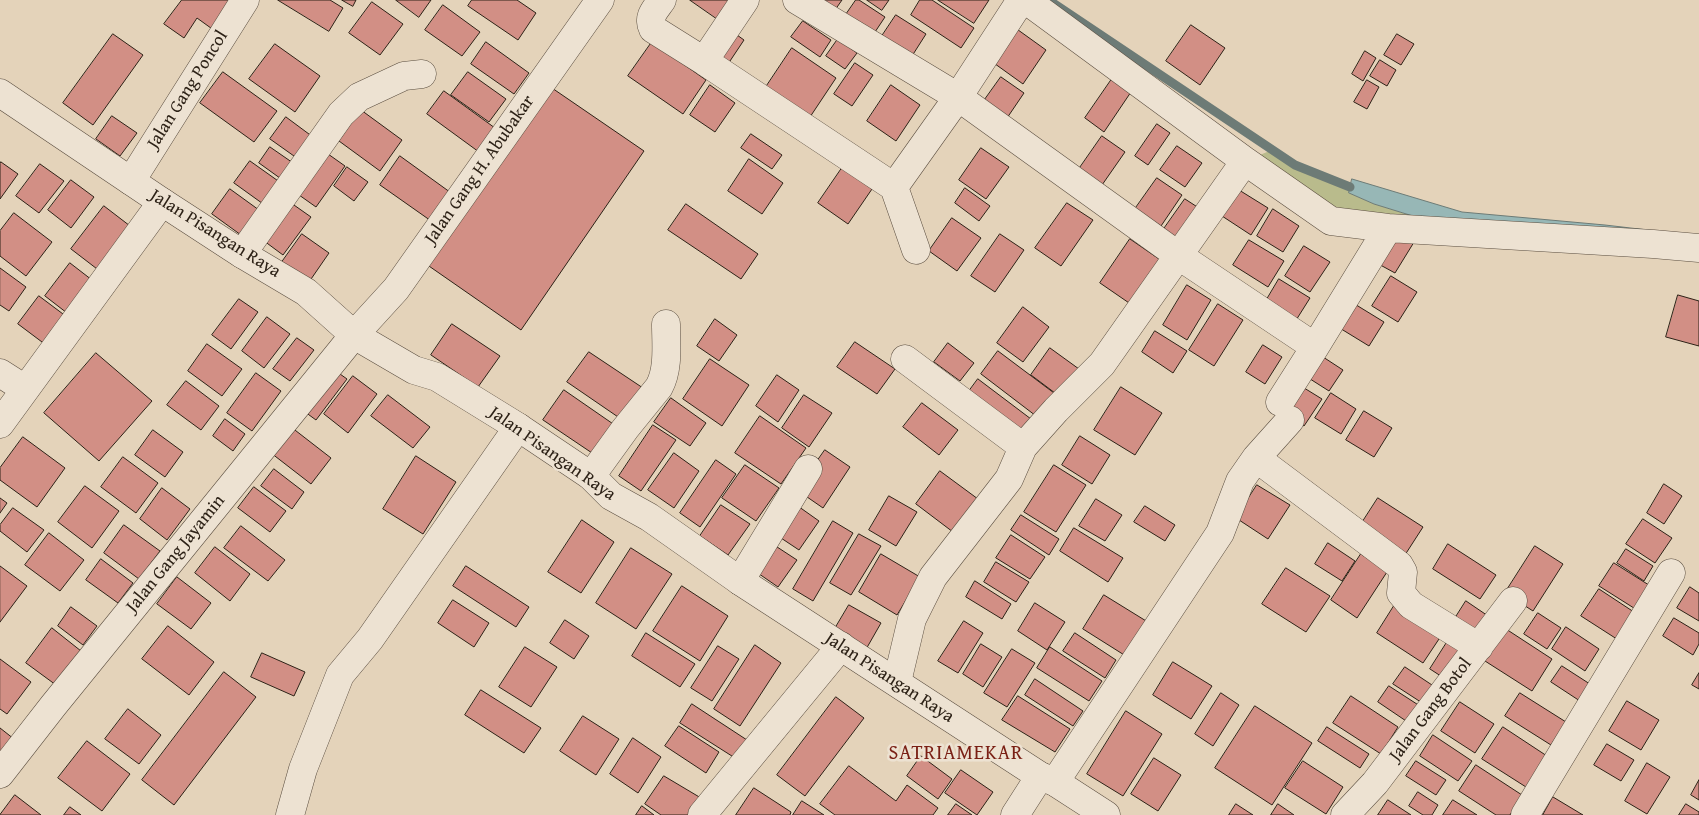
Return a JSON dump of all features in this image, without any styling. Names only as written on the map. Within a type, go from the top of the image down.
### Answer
[{"type":"street","name":"Jalan Gang Poncol","points":[[131,181],[245,0]]},
{"type":"street","name":"Jalan Gang H. Abubakar","points":[[354,335],[396,289],[600,0]]},
{"type":"street","points":[[662,0],[651,15],[650,22],[653,29],[894,186],[916,250]]},
{"type":"street","points":[[704,61],[745,0]]},
{"type":"street","points":[[797,0],[958,97],[1179,256],[1315,347]]},
{"type":"street","points":[[894,186],[958,97],[1021,0]]},
{"type":"street","points":[[1026,0],[1331,222],[1388,228],[1699,248]]},
{"type":"street","points":[[242,254],[341,114],[359,97],[404,76],[422,74]]},
{"type":"street","name":"Jalan Pisangan Raya","points":[[0,93],[162,202],[242,254],[306,292],[354,335],[414,370],[437,377],[518,427],[591,476],[611,496],[649,517],[740,581],[1106,815]]},
{"type":"street","points":[[897,682],[912,619],[933,577],[1009,479],[1023,447],[1056,410],[1102,364],[1245,161]]},
{"type":"street","points":[[0,424],[162,202]]},
{"type":"street","points":[[1015,815],[1048,779],[1220,532],[1240,481],[1285,411],[1315,347],[1388,228]]},
{"type":"street","points":[[591,476],[662,381],[665,370],[666,324]]},
{"type":"street","name":"Jalan Gang Jayamin","points":[[0,774],[72,682],[354,335]]},
{"type":"street","points":[[905,359],[1023,447]]},
{"type":"street","points":[[0,373],[25,389]]},
{"type":"street","points":[[290,815],[303,770],[340,675],[370,639],[518,427]]},
{"type":"street","points":[[1256,458],[1399,565],[1403,572],[1401,593],[1411,605],[1479,647]]},
{"type":"street","points":[[740,581],[808,468]]},
{"type":"street","points":[[1525,815],[1671,573]]},
{"type":"street","name":"Jalan Gang Botol","points":[[1345,815],[1375,783],[1513,601]]},
{"type":"street","points":[[702,815],[841,646]]},
{"type":"green space","points":[[1272,150],[1295,165],[1350,187],[1349,193],[1374,204],[1429,221],[1331,221],[1245,161]]},
{"type":"water","points":[[1352,179],[1462,212],[1699,236],[1429,221],[1374,204],[1349,193]]},
{"type":"building","points":[[182,0],[237,0],[215,31],[197,18],[184,38],[164,24]]},
{"type":"building","points":[[278,0],[330,0],[343,8],[329,31]]},
{"type":"building","points":[[342,0],[356,0],[353,6]]},
{"type":"building","points":[[396,0],[431,0],[419,17]]},
{"type":"building","points":[[472,0],[517,0],[536,13],[518,40],[468,6]]},
{"type":"building","points":[[690,0],[732,0],[719,20]]},
{"type":"building","points":[[821,0],[842,0],[835,10]]},
{"type":"building","points":[[856,0],[859,0],[885,17],[873,35],[845,16]]},
{"type":"building","points":[[867,0],[889,0],[882,10]]},
{"type":"building","points":[[920,0],[932,0],[974,28],[961,48],[911,15]]},
{"type":"building","points":[[938,0],[989,0],[974,23]]},
{"type":"building","points":[[372,2],[403,24],[380,55],[349,33]]},
{"type":"building","points":[[443,5],[480,32],[462,56],[425,30]]},
{"type":"building","points":[[896,15],[926,34],[912,56],[882,36]]},
{"type":"building","points":[[803,21],[831,40],[820,57],[791,37]]},
{"type":"building","points":[[1191,25],[1225,48],[1200,85],[1166,61]]},
{"type":"building","points":[[1014,27],[1046,50],[1023,84],[991,61]]},
{"type":"building","points":[[730,30],[744,40],[726,67],[711,57]]},
{"type":"building","points":[[113,34],[143,55],[93,125],[63,103]]},
{"type":"building","points":[[1397,34],[1414,44],[1401,65],[1384,55]]},
{"type":"building","points":[[838,39],[857,53],[845,69],[826,56]]},
{"type":"building","points":[[486,42],[529,73],[514,94],[471,64]]},
{"type":"building","points":[[652,42],[706,80],[683,114],[628,76]]},
{"type":"building","points":[[275,44],[320,76],[295,112],[249,79]]},
{"type":"building","points":[[792,48],[836,78],[810,117],[766,87]]},
{"type":"building","points":[[1365,51],[1376,58],[1363,81],[1352,74]]},
{"type":"building","points":[[1380,60],[1396,70],[1387,86],[1370,76]]},
{"type":"building","points":[[855,63],[873,75],[852,106],[834,94]]},
{"type":"building","points":[[223,72],[277,111],[254,142],[200,103]]},
{"type":"building","points":[[468,72],[506,99],[489,122],[451,95]]},
{"type":"building","points":[[1114,76],[1133,89],[1104,132],[1085,118]]},
{"type":"building","points":[[1001,77],[1024,93],[1005,121],[981,105]]},
{"type":"building","points":[[1367,80],[1379,87],[1367,109],[1354,102]]},
{"type":"building","points":[[710,85],[735,103],[715,132],[690,115]]},
{"type":"building","points":[[891,85],[920,105],[896,141],[867,121]]},
{"type":"building","points":[[549,86],[644,151],[521,330],[426,264]]},
{"type":"building","points":[[444,91],[495,128],[479,152],[427,114]]},
{"type":"building","points":[[361,110],[402,140],[380,171],[339,141]]},
{"type":"building","points":[[112,116],[137,133],[120,156],[96,139]]},
{"type":"building","points":[[286,117],[317,140],[301,161],[270,139]]},
{"type":"building","points":[[1157,124],[1170,133],[1148,165],[1135,156]]},
{"type":"building","points":[[751,134],[782,155],[772,169],[741,148]]},
{"type":"building","points":[[1102,136],[1125,152],[1102,185],[1079,169]]},
{"type":"building","points":[[1177,146],[1202,163],[1185,187],[1160,170]]},
{"type":"building","points":[[270,147],[296,165],[284,181],[259,163]]},
{"type":"building","points":[[981,148],[1009,167],[986,199],[959,180]]},
{"type":"building","points":[[321,149],[345,166],[316,207],[292,190]]},
{"type":"building","points":[[400,156],[454,195],[434,223],[380,185]]},
{"type":"building","points":[[749,159],[783,183],[762,214],[728,191]]},
{"type":"building","points":[[250,161],[281,183],[266,206],[234,183]]},
{"type":"building","points":[[1,162],[18,174],[0,199],[0,164]]},
{"type":"building","points":[[40,164],[64,181],[39,213],[16,196]]},
{"type":"building","points":[[347,167],[368,182],[354,201],[334,186]]},
{"type":"building","points":[[842,168],[872,189],[848,224],[818,203]]},
{"type":"building","points":[[1157,178],[1182,195],[1161,226],[1135,209]]},
{"type":"building","points":[[71,180],[94,197],[71,228],[48,210]]},
{"type":"building","points":[[965,188],[990,206],[979,221],[955,203]]},
{"type":"building","points":[[230,189],[259,210],[241,235],[212,214]]},
{"type":"building","points":[[1239,190],[1268,208],[1251,235],[1222,216]]},
{"type":"building","points":[[284,198],[311,217],[283,255],[256,235]]},
{"type":"building","points":[[1185,199],[1202,210],[1178,245],[1161,233]]},
{"type":"building","points":[[1067,203],[1093,220],[1061,266],[1035,248]]},
{"type":"building","points":[[686,204],[758,254],[741,279],[668,230]]},
{"type":"building","points":[[104,206],[134,229],[101,272],[71,249]]},
{"type":"building","points":[[1273,209],[1299,226],[1283,252],[1257,236]]},
{"type":"building","points":[[14,213],[52,242],[26,276],[0,256],[0,231]]},
{"type":"building","points":[[952,218],[981,238],[957,271],[929,251]]},
{"type":"building","points":[[1391,232],[1419,234],[1395,273],[1373,261]]},
{"type":"building","points":[[302,234],[329,253],[309,282],[282,262]]},
{"type":"building","points":[[1000,234],[1024,250],[995,292],[971,276]]},
{"type":"building","points":[[1130,239],[1162,261],[1132,305],[1100,283]]},
{"type":"building","points":[[1249,240],[1284,261],[1268,287],[1233,265]]},
{"type":"building","points":[[1304,246],[1330,262],[1310,292],[1285,276]]},
{"type":"building","points":[[70,263],[92,280],[67,313],[45,296]]},
{"type":"building","points":[[0,268],[26,287],[9,311],[0,305]]},
{"type":"building","points":[[1391,276],[1417,292],[1398,322],[1372,306]]},
{"type":"building","points":[[1279,279],[1310,298],[1293,325],[1263,306]]},
{"type":"building","points":[[1187,285],[1211,300],[1187,340],[1163,325]]},
{"type":"building","points":[[1678,295],[1699,301],[1699,346],[1666,337]]},
{"type":"building","points":[[39,296],[71,320],[50,348],[18,324]]},
{"type":"building","points":[[239,299],[258,312],[231,349],[212,335]]},
{"type":"building","points":[[1353,303],[1384,322],[1369,346],[1338,327]]},
{"type":"building","points":[[1218,304],[1243,320],[1214,366],[1189,350]]},
{"type":"building","points":[[1023,307],[1049,327],[1023,362],[997,343]]},
{"type":"building","points":[[267,317],[290,334],[264,368],[242,351]]},
{"type":"building","points":[[715,319],[737,335],[719,361],[697,346]]},
{"type":"building","points":[[452,324],[500,356],[478,387],[431,355]]},
{"type":"building","points":[[1155,331],[1187,351],[1173,373],[1142,352]]},
{"type":"building","points":[[297,338],[314,350],[290,381],[273,369]]},
{"type":"building","points":[[855,342],[895,369],[877,394],[837,367]]},
{"type":"building","points":[[948,343],[974,363],[960,381],[934,362]]},
{"type":"building","points":[[207,344],[242,369],[222,396],[188,371]]},
{"type":"building","points":[[1263,345],[1282,357],[1265,384],[1246,372]]},
{"type":"building","points":[[1050,348],[1079,369],[1059,396],[1031,375]]},
{"type":"building","points":[[998,351],[1058,396],[1040,419],[981,374]]},
{"type":"building","points":[[589,352],[643,388],[621,419],[567,382]]},
{"type":"building","points":[[96,353],[152,401],[99,461],[44,413]]},
{"type":"building","points":[[1320,355],[1343,370],[1329,391],[1307,377]]},
{"type":"building","points":[[710,359],[749,385],[722,426],[683,399]]},
{"type":"building","points":[[333,369],[347,379],[316,420],[301,409]]},
{"type":"building","points":[[256,373],[281,391],[252,431],[227,413]]},
{"type":"building","points":[[777,375],[799,390],[778,422],[756,406]]},
{"type":"building","points":[[353,376],[377,394],[348,433],[324,414]]},
{"type":"building","points":[[978,379],[1031,419],[1020,434],[967,394]]},
{"type":"building","points":[[186,381],[219,406],[201,430],[167,405]]},
{"type":"building","points":[[1296,383],[1322,399],[1304,426],[1279,410]]},
{"type":"building","points":[[1121,387],[1162,413],[1135,455],[1094,430]]},
{"type":"building","points":[[564,390],[619,428],[598,457],[543,420]]},
{"type":"building","points":[[1331,393],[1356,409],[1341,434],[1315,418]]},
{"type":"building","points":[[388,395],[430,427],[413,448],[371,416]]},
{"type":"building","points":[[804,395],[832,413],[809,447],[782,428]]},
{"type":"building","points":[[671,398],[706,423],[690,446],[654,422]]},
{"type":"building","points":[[922,403],[958,430],[939,455],[903,427]]},
{"type":"building","points":[[1364,411],[1392,428],[1374,457],[1346,440]]},
{"type":"building","points":[[760,416],[806,448],[781,484],[735,453]]},
{"type":"building","points":[[225,419],[245,434],[233,451],[213,436]]},
{"type":"building","points":[[653,425],[676,440],[641,491],[619,476]]},
{"type":"building","points":[[291,427],[331,458],[311,484],[271,453]]},
{"type":"building","points":[[153,430],[183,452],[165,477],[135,455]]},
{"type":"building","points":[[1080,436],[1110,455],[1092,484],[1062,465]]},
{"type":"building","points":[[23,437],[65,468],[37,507],[0,480],[0,468]]},
{"type":"building","points":[[825,450],[850,467],[823,508],[797,490]]},
{"type":"building","points":[[674,453],[699,471],[674,508],[648,490]]},
{"type":"building","points":[[416,456],[456,482],[423,534],[383,509]]},
{"type":"building","points":[[123,457],[158,483],[136,513],[101,487]]},
{"type":"building","points":[[716,460],[736,474],[700,527],[680,513]]},
{"type":"building","points":[[745,465],[779,488],[756,521],[722,498]]},
{"type":"building","points":[[1054,465],[1086,485],[1056,532],[1024,512]]},
{"type":"building","points":[[274,469],[304,492],[292,509],[261,486]]},
{"type":"building","points":[[940,471],[978,499],[953,532],[916,504]]},
{"type":"building","points":[[1664,484],[1682,496],[1664,524],[1647,513]]},
{"type":"building","points":[[1257,485],[1290,505],[1268,539],[1236,518]]},
{"type":"building","points":[[85,486],[119,511],[92,548],[58,522]]},
{"type":"building","points":[[254,487],[286,511],[270,532],[238,508]]},
{"type":"building","points":[[162,488],[190,509],[167,540],[140,519]]},
{"type":"building","points":[[889,496],[917,512],[896,546],[869,530]]},
{"type":"building","points":[[0,498],[7,503],[0,513]]},
{"type":"building","points":[[1378,498],[1423,527],[1403,558],[1358,529]]},
{"type":"building","points":[[1096,499],[1122,515],[1105,541],[1079,526]]},
{"type":"building","points":[[795,504],[819,521],[799,550],[775,534]]},
{"type":"building","points":[[721,505],[750,524],[728,555],[700,536]]},
{"type":"building","points":[[1145,506],[1175,525],[1165,541],[1134,522]]},
{"type":"building","points":[[13,508],[44,530],[27,552],[0,531],[0,525]]},
{"type":"building","points":[[1021,515],[1059,539],[1049,555],[1011,530]]},
{"type":"building","points":[[1643,519],[1672,538],[1655,563],[1626,544]]},
{"type":"building","points":[[582,520],[614,542],[581,593],[548,572]]},
{"type":"building","points":[[833,521],[853,533],[813,601],[793,589]]},
{"type":"building","points":[[124,525],[160,551],[139,579],[104,553]]},
{"type":"building","points":[[241,526],[285,560],[268,581],[224,548]]},
{"type":"building","points":[[1074,528],[1123,558],[1108,582],[1060,551]]},
{"type":"building","points":[[49,533],[84,560],[60,591],[25,565]]},
{"type":"building","points":[[859,534],[881,546],[851,595],[830,583]]},
{"type":"building","points":[[1011,535],[1045,557],[1030,579],[996,558]]},
{"type":"building","points":[[771,543],[797,560],[778,587],[752,569]]},
{"type":"building","points":[[1328,543],[1355,561],[1342,581],[1315,564]]},
{"type":"building","points":[[1448,544],[1496,575],[1480,599],[1433,569]]},
{"type":"building","points":[[1535,546],[1563,564],[1533,611],[1505,593]]},
{"type":"building","points":[[215,547],[250,574],[230,601],[195,573]]},
{"type":"building","points":[[631,548],[672,574],[636,629],[596,603]]},
{"type":"building","points":[[1626,549],[1653,566],[1644,581],[1617,563]]},
{"type":"building","points":[[881,554],[920,577],[897,615],[859,592]]},
{"type":"building","points":[[1361,554],[1387,572],[1357,618],[1331,600]]},
{"type":"building","points":[[101,559],[133,583],[118,603],[86,580]]},
{"type":"building","points":[[996,562],[1029,582],[1016,602],[984,582]]},
{"type":"building","points":[[1614,563],[1652,587],[1637,610],[1599,586]]},
{"type":"building","points":[[0,566],[27,586],[0,622]]},
{"type":"building","points":[[466,566],[529,607],[516,627],[453,586]]},
{"type":"building","points":[[1286,568],[1330,596],[1306,632],[1262,604]]},
{"type":"building","points":[[177,577],[211,603],[191,629],[157,604]]},
{"type":"building","points":[[975,581],[1011,604],[1002,619],[966,597]]},
{"type":"building","points":[[682,586],[728,616],[700,661],[653,631]]},
{"type":"building","points":[[1690,587],[1699,593],[1699,621],[1677,608]]},
{"type":"building","points":[[1599,589],[1640,616],[1623,643],[1581,616]]},
{"type":"building","points":[[1104,595],[1151,624],[1129,658],[1083,629]]},
{"type":"building","points":[[453,600],[489,623],[474,647],[438,623]]},
{"type":"building","points":[[1466,601],[1494,620],[1482,638],[1454,620]]},
{"type":"building","points":[[1035,603],[1065,622],[1047,650],[1018,631]]},
{"type":"building","points":[[849,605],[881,623],[865,651],[833,632]]},
{"type":"building","points":[[1394,606],[1441,636],[1423,663],[1377,633]]},
{"type":"building","points":[[71,607],[97,626],[83,645],[58,626]]},
{"type":"building","points":[[1538,613],[1561,628],[1547,649],[1524,634]]},
{"type":"building","points":[[1674,618],[1699,633],[1699,644],[1693,655],[1663,636]]},
{"type":"building","points":[[565,620],[589,636],[574,659],[550,643]]},
{"type":"building","points":[[964,621],[983,633],[958,673],[938,661]]},
{"type":"building","points":[[168,626],[214,662],[189,695],[142,659]]},
{"type":"building","points":[[1566,627],[1599,649],[1585,671],[1552,649]]},
{"type":"building","points":[[52,628],[81,651],[56,685],[26,663]]},
{"type":"building","points":[[1506,629],[1552,659],[1532,691],[1485,661]]},
{"type":"building","points":[[646,633],[695,664],[680,687],[632,656]]},
{"type":"building","points":[[1075,633],[1116,660],[1105,678],[1063,651]]},
{"type":"building","points":[[1451,636],[1472,650],[1450,682],[1430,669]]},
{"type":"building","points":[[981,644],[1002,657],[983,687],[963,674]]},
{"type":"building","points":[[755,645],[781,663],[740,726],[714,709]]},
{"type":"building","points":[[718,646],[739,659],[712,701],[691,688]]},
{"type":"building","points":[[525,647],[557,667],[531,707],[499,687]]},
{"type":"building","points":[[1050,647],[1102,681],[1089,701],[1037,668]]},
{"type":"building","points":[[1012,649],[1035,663],[1007,707],[984,693]]},
{"type":"building","points":[[262,653],[305,672],[294,696],[251,677]]},
{"type":"building","points":[[0,659],[31,682],[7,714],[0,709]]},
{"type":"building","points":[[1173,662],[1212,686],[1191,719],[1153,695]]},
{"type":"building","points":[[1562,666],[1593,686],[1583,703],[1551,682]]},
{"type":"building","points":[[1405,667],[1441,691],[1430,708],[1393,684]]},
{"type":"building","points":[[224,672],[256,697],[174,805],[142,780]]},
{"type":"building","points":[[1699,673],[1699,689],[1692,685]]},
{"type":"building","points":[[1035,679],[1083,711],[1073,726],[1025,695]]},
{"type":"building","points":[[1389,686],[1423,708],[1412,725],[1378,702]]},
{"type":"building","points":[[481,690],[541,728],[524,753],[465,715]]},
{"type":"building","points":[[1221,693],[1239,705],[1213,746],[1195,734]]},
{"type":"building","points":[[1520,693],[1566,722],[1551,745],[1505,716]]},
{"type":"building","points":[[1018,696],[1070,729],[1055,752],[1002,720]]},
{"type":"building","points":[[1351,696],[1398,727],[1381,754],[1333,723]]},
{"type":"building","points":[[836,697],[864,718],[805,796],[777,775]]},
{"type":"building","points":[[1627,701],[1659,720],[1641,750],[1609,731]]},
{"type":"building","points":[[1460,702],[1494,724],[1475,753],[1441,731]]},
{"type":"building","points":[[692,704],[747,740],[735,758],[680,723]]},
{"type":"building","points":[[1255,706],[1312,743],[1272,805],[1215,768]]},
{"type":"building","points":[[128,709],[161,735],[139,764],[105,739]]},
{"type":"building","points":[[1126,711],[1162,734],[1123,796],[1087,774]]},
{"type":"building","points":[[583,716],[619,739],[596,775],[560,751]]},
{"type":"building","points":[[679,726],[719,752],[706,773],[665,746]]},
{"type":"building","points":[[1327,727],[1369,754],[1360,768],[1318,741]]},
{"type":"building","points":[[1503,727],[1547,756],[1526,787],[1482,759]]},
{"type":"building","points":[[0,728],[14,739],[0,759]]},
{"type":"building","points":[[1433,735],[1472,761],[1458,781],[1420,756]]},
{"type":"building","points":[[633,738],[661,757],[638,793],[610,774]]},
{"type":"building","points":[[87,741],[130,774],[102,811],[58,778]]},
{"type":"building","points":[[1607,744],[1634,760],[1621,781],[1594,765]]},
{"type":"building","points":[[921,756],[952,779],[938,799],[907,776]]},
{"type":"building","points":[[1154,758],[1181,775],[1158,811],[1131,794]]},
{"type":"building","points":[[1303,761],[1343,787],[1326,814],[1285,788]]},
{"type":"building","points":[[1416,761],[1446,780],[1436,795],[1406,776]]},
{"type":"building","points":[[1647,763],[1670,777],[1647,814],[1625,801]]},
{"type":"building","points":[[1476,765],[1522,795],[1510,815],[1496,815],[1459,791]]},
{"type":"building","points":[[849,766],[896,801],[907,785],[938,808],[933,815],[835,815],[820,804]]},
{"type":"building","points":[[961,770],[993,792],[977,815],[945,793]]},
{"type":"building","points":[[664,776],[706,801],[695,815],[661,815],[645,804]]},
{"type":"building","points":[[1699,780],[1699,800],[1691,795]]},
{"type":"building","points":[[754,788],[791,812],[790,815],[736,815]]},
{"type":"building","points":[[1418,792],[1438,805],[1432,815],[1423,815],[1409,806]]},
{"type":"building","points":[[15,795],[41,815],[0,815]]},
{"type":"building","points":[[1553,797],[1583,815],[1543,815]]},
{"type":"building","points":[[1388,800],[1411,815],[1378,815]]},
{"type":"building","points":[[1453,800],[1477,815],[1443,815]]},
{"type":"building","points":[[802,801],[824,815],[793,815]]},
{"type":"building","points":[[956,804],[972,815],[948,815]]},
{"type":"building","points":[[1236,804],[1253,815],[1229,815]]},
{"type":"building","points":[[1278,804],[1294,815],[1271,815]]},
{"type":"building","points":[[1686,804],[1699,812],[1699,815],[1679,815]]},
{"type":"building","points":[[642,806],[654,815],[636,815]]},
{"type":"building","points":[[70,807],[81,815],[64,815]]},
{"type":"waterway","points":[[1050,1],[1295,165],[1350,187]]},
{"type":"district","name":"SATRIAMEKAR","points":[[956,754]]}]
